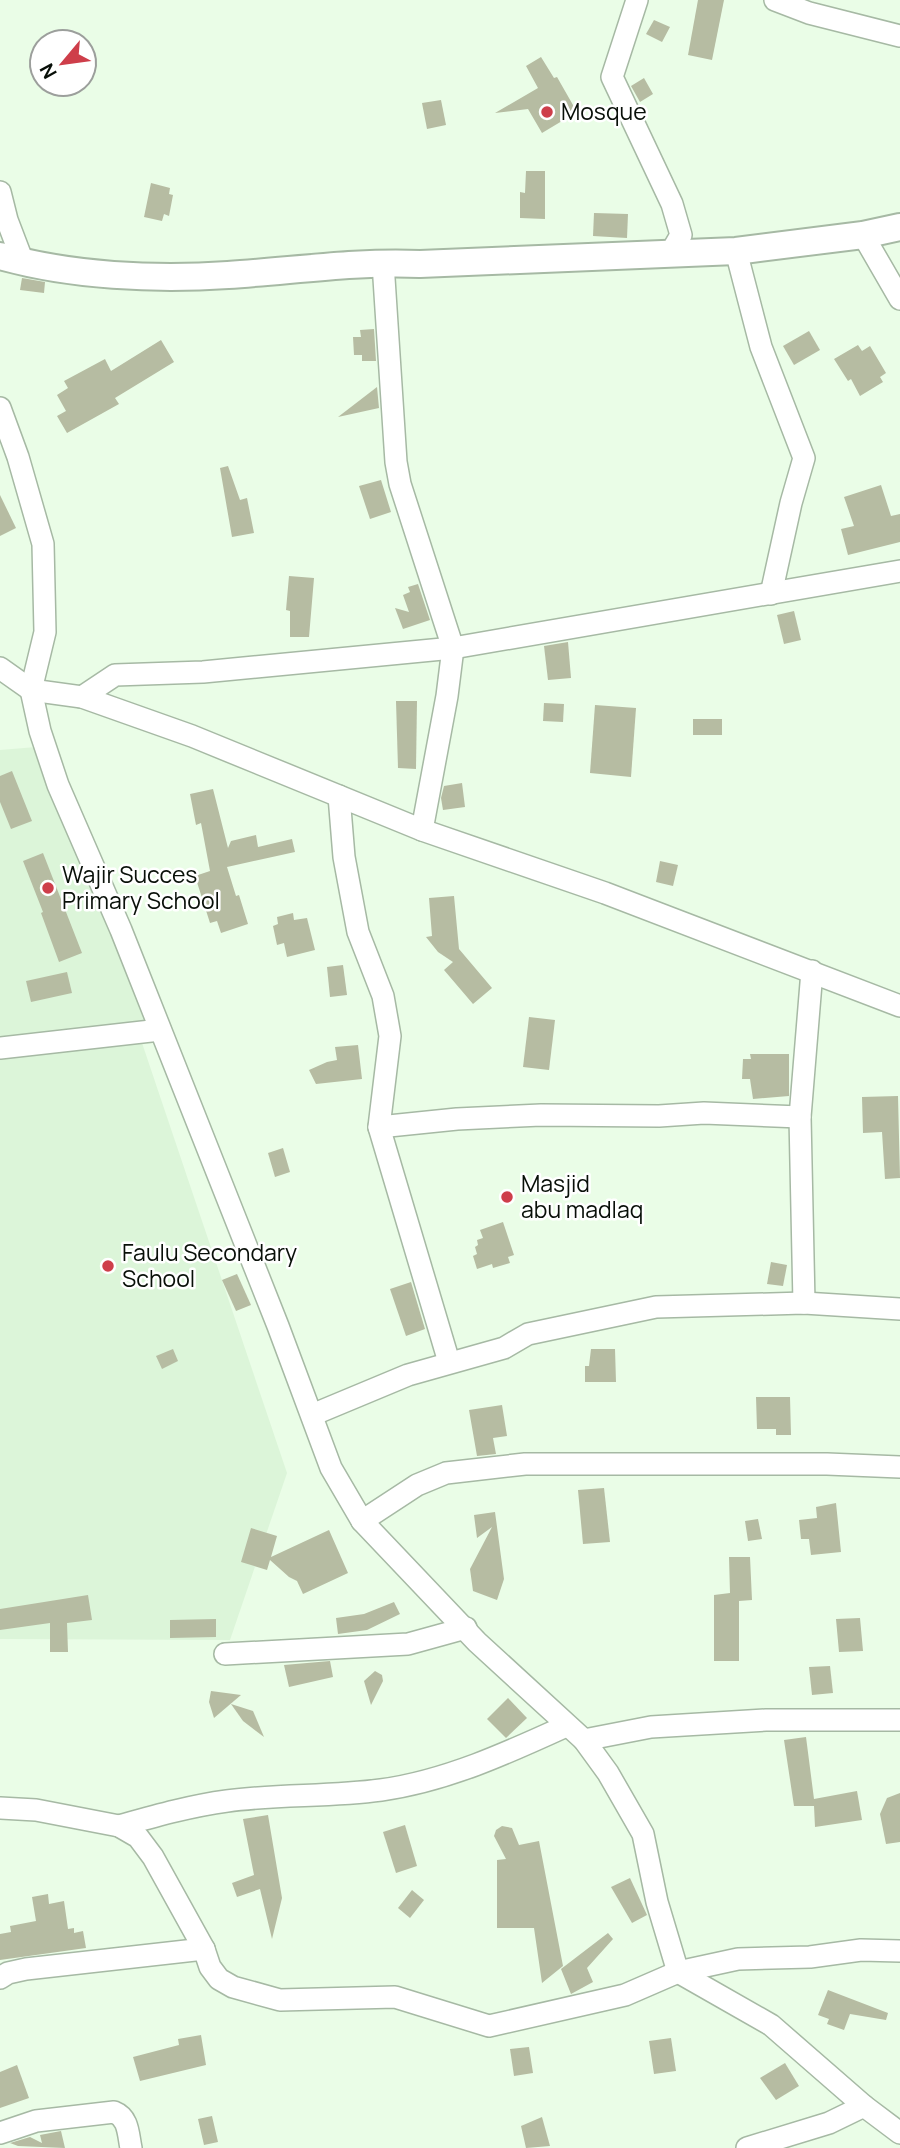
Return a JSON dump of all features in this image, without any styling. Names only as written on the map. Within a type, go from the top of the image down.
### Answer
[{"type":"street","points":[[637,0],[612,77],[672,204],[681,235],[670,254]]},
{"type":"street","points":[[775,0],[809,13],[900,36]]},
{"type":"street","points":[[0,192],[12,259],[135,277],[226,275],[383,263],[420,264],[736,251],[863,235],[900,227]]},
{"type":"street","points":[[863,235],[900,299]]},
{"type":"street","points":[[736,251],[761,347],[804,458],[771,594]]},
{"type":"street","points":[[383,263],[396,462],[400,484],[453,648],[447,696],[422,830]]},
{"type":"street","points":[[0,408],[18,457],[43,544],[45,632],[31,690],[40,731],[58,785],[121,930],[278,1326],[331,1468],[362,1521],[466,1629],[566,1726],[584,1740],[608,1773],[643,1834],[657,1902],[678,1972],[771,2025],[864,2106],[900,2133]]},
{"type":"street","points":[[82,697],[115,675],[203,672],[453,648],[900,571]]},
{"type":"street","points":[[0,668],[31,690],[82,697],[192,736],[422,830],[605,893],[900,1006]]},
{"type":"street","points":[[338,796],[344,856],[358,932],[383,996],[390,1036],[379,1127],[449,1362]]},
{"type":"street","points":[[804,1303],[800,1117],[812,971]]},
{"type":"street","points":[[0,1048],[160,1030]]},
{"type":"street","points":[[379,1127],[457,1119],[541,1115],[659,1116],[704,1113],[800,1117]]},
{"type":"street","points":[[312,1415],[408,1375],[504,1348],[528,1334],[656,1307],[804,1303],[900,1309]]},
{"type":"street","points":[[362,1521],[417,1485],[446,1474],[525,1464],[814,1464],[900,1467]]},
{"type":"street","points":[[225,1654],[408,1644],[466,1629]]},
{"type":"street","points":[[584,1740],[651,1727],[766,1720],[900,1720]]},
{"type":"street","points":[[119,1826],[173,1810],[229,1800],[381,1790],[435,1779],[508,1752],[566,1726]]},
{"type":"street","points":[[0,1808],[36,1810],[119,1826],[138,1837],[219,1979],[233,1987],[280,2000],[395,1997],[489,2026],[625,1995],[678,1972],[737,1959],[810,1957],[862,1950],[900,1951]]},
{"type":"street","points":[[0,1978],[8,1973],[26,1969],[204,1949]]},
{"type":"street","points":[[747,2148],[829,2123],[864,2106]]},
{"type":"street","points":[[0,2133],[36,2121],[114,2112],[121,2114],[126,2123],[131,2148]]},
{"type":"shaded area","name":"Wajir Succes Primary School","points":[[36,747],[154,1027],[0,1044],[0,750]]},
{"type":"shaded area","name":"Faulu Secondary School","points":[[141,1040],[287,1473],[230,1640],[0,1639],[0,1058]]},
{"type":"building","points":[[698,0],[724,0],[712,60],[688,55]]},
{"type":"building","points":[[654,20],[670,27],[662,42],[646,34]]},
{"type":"building","points":[[541,57],[554,78],[557,77],[577,112],[542,133],[528,109],[495,113],[538,88],[526,66]]},
{"type":"building","points":[[644,78],[653,94],[640,102],[631,86]]},
{"type":"building","points":[[441,100],[446,125],[427,129],[422,103]]},
{"type":"building","points":[[526,171],[545,171],[545,219],[520,218],[520,192],[525,193]]},
{"type":"building","points":[[151,183],[170,188],[169,194],[173,195],[169,216],[164,214],[162,221],[144,217]]},
{"type":"building","points":[[594,213],[628,214],[627,238],[593,236]]},
{"type":"building","points":[[22,278],[45,282],[44,293],[20,290]]},
{"type":"building","points":[[374,329],[376,361],[362,361],[362,355],[354,355],[353,337],[361,337],[360,330]]},
{"type":"building","points":[[809,331],[820,350],[794,365],[783,346]]},
{"type":"building","points":[[161,340],[174,362],[115,398],[119,404],[67,433],[57,416],[66,411],[57,395],[68,388],[64,381],[105,359],[111,371]]},
{"type":"building","points":[[858,345],[862,351],[870,346],[886,373],[880,377],[883,382],[860,396],[851,379],[848,381],[834,359]]},
{"type":"building","points":[[377,387],[379,408],[338,417]]},
{"type":"building","points":[[228,466],[240,500],[247,498],[254,533],[232,537],[220,468]]},
{"type":"building","points":[[381,480],[391,512],[370,519],[359,486]]},
{"type":"building","points":[[881,485],[891,516],[900,514],[900,542],[848,555],[841,529],[854,526],[844,497]]},
{"type":"building","points":[[0,495],[16,528],[0,536]]},
{"type":"building","points":[[289,576],[314,578],[309,637],[290,637],[290,611],[286,610]]},
{"type":"building","points":[[418,584],[430,620],[403,629],[395,608],[409,612],[403,595],[410,592],[408,587]]},
{"type":"building","points":[[794,611],[801,640],[784,644],[777,615]]},
{"type":"building","points":[[568,642],[571,678],[548,680],[544,646]]},
{"type":"building","points":[[396,701],[417,701],[416,769],[398,768]]},
{"type":"building","points":[[544,703],[564,704],[563,722],[543,721]]},
{"type":"building","points":[[595,705],[636,708],[631,777],[590,773]]},
{"type":"building","points":[[693,719],[722,719],[722,735],[693,735]]},
{"type":"building","points":[[12,771],[32,821],[11,829],[0,802],[0,776]]},
{"type":"building","points":[[462,783],[465,807],[443,810],[441,798],[444,786]]},
{"type":"building","points":[[213,789],[228,848],[231,841],[256,835],[258,847],[292,839],[295,852],[227,867],[248,924],[221,933],[217,921],[210,923],[195,876],[210,871],[201,823],[196,825],[190,794]]},
{"type":"building","points":[[43,853],[82,953],[59,962],[23,861]]},
{"type":"building","points":[[660,861],[678,865],[673,886],[656,882]]},
{"type":"building","points":[[454,896],[459,949],[492,988],[473,1004],[444,970],[453,962],[438,952],[426,937],[432,936],[429,898]]},
{"type":"building","points":[[293,913],[294,920],[307,918],[315,950],[287,957],[284,943],[277,945],[273,926],[278,924],[277,917]]},
{"type":"building","points":[[343,965],[347,995],[330,997],[327,967]]},
{"type":"building","points":[[67,972],[72,993],[31,1002],[26,981]]},
{"type":"building","points":[[529,1017],[555,1020],[549,1070],[523,1067]]},
{"type":"building","points":[[358,1045],[362,1079],[316,1084],[309,1070],[337,1060],[335,1047]]},
{"type":"building","points":[[750,1054],[789,1054],[789,1096],[753,1099],[750,1079],[742,1079],[743,1059],[751,1059]]},
{"type":"building","points":[[898,1096],[900,1178],[885,1179],[882,1132],[863,1133],[862,1097]]},
{"type":"building","points":[[283,1148],[290,1172],[275,1177],[268,1153]]},
{"type":"building","points":[[503,1222],[514,1255],[508,1257],[510,1263],[493,1268],[492,1264],[477,1269],[473,1256],[477,1254],[477,1240],[483,1238],[480,1230]]},
{"type":"building","points":[[771,1262],[787,1265],[783,1286],[767,1284]]},
{"type":"building","points":[[237,1274],[251,1305],[236,1311],[222,1280]]},
{"type":"building","points":[[411,1282],[425,1329],[406,1336],[390,1289]]},
{"type":"building","points":[[173,1349],[178,1361],[162,1369],[156,1356]]},
{"type":"building","points":[[591,1349],[615,1349],[616,1382],[585,1382],[585,1366],[589,1366]]},
{"type":"building","points":[[756,1397],[790,1397],[791,1435],[776,1435],[776,1429],[757,1429]]},
{"type":"building","points":[[502,1405],[507,1436],[493,1438],[496,1454],[477,1456],[469,1410]]},
{"type":"building","points":[[604,1488],[610,1542],[583,1544],[578,1490]]},
{"type":"building","points":[[836,1503],[841,1552],[811,1555],[809,1539],[801,1539],[799,1520],[817,1518],[816,1507]]},
{"type":"building","points":[[495,1512],[504,1579],[497,1600],[473,1591],[470,1569],[492,1527],[477,1538],[474,1515]]},
{"type":"building","points":[[758,1519],[762,1539],[748,1541],[745,1521]]},
{"type":"building","points":[[251,1528],[277,1536],[271,1557],[329,1530],[348,1573],[303,1594],[297,1581],[270,1560],[267,1570],[241,1562]]},
{"type":"building","points":[[729,1557],[750,1557],[752,1600],[739,1601],[739,1661],[714,1661],[714,1595],[730,1593]]},
{"type":"building","points":[[88,1595],[92,1620],[67,1623],[68,1652],[50,1652],[50,1623],[0,1630],[0,1609]]},
{"type":"building","points":[[394,1602],[400,1614],[367,1630],[338,1634],[336,1618],[364,1614]]},
{"type":"building","points":[[860,1618],[863,1651],[839,1652],[836,1619]]},
{"type":"building","points":[[216,1619],[216,1637],[170,1638],[170,1620]]},
{"type":"building","points":[[330,1661],[333,1677],[289,1687],[284,1665]]},
{"type":"building","points":[[830,1666],[833,1693],[812,1695],[809,1667]]},
{"type":"building","points":[[375,1671],[382,1675],[383,1681],[371,1705],[364,1681]]},
{"type":"building","points":[[211,1691],[241,1695],[214,1718],[209,1702]]},
{"type":"building","points":[[508,1698],[527,1718],[506,1738],[487,1719]]},
{"type":"building","points":[[231,1704],[253,1711],[264,1737],[243,1721]]},
{"type":"building","points":[[806,1737],[814,1799],[857,1791],[862,1820],[815,1827],[814,1806],[794,1806],[784,1740]]},
{"type":"building","points":[[900,1793],[900,1842],[886,1844],[880,1814],[887,1798]]},
{"type":"building","points":[[268,1815],[282,1898],[272,1939],[260,1889],[237,1897],[232,1883],[254,1875],[243,1819]]},
{"type":"building","points":[[405,1825],[417,1866],[396,1873],[383,1832]]},
{"type":"building","points":[[502,1826],[512,1828],[519,1845],[539,1841],[563,1966],[542,1983],[534,1928],[497,1928],[497,1860],[506,1859],[494,1836],[496,1830]]},
{"type":"building","points":[[630,1878],[647,1915],[632,1923],[611,1887]]},
{"type":"building","points":[[412,1890],[424,1900],[410,1918],[398,1908]]},
{"type":"building","points":[[48,1894],[49,1904],[64,1901],[68,1929],[74,1928],[74,1933],[83,1931],[86,1948],[0,1960],[0,1934],[11,1932],[10,1926],[36,1921],[32,1897]]},
{"type":"building","points":[[608,1933],[613,1939],[587,1968],[593,1982],[571,1994],[561,1969]]},
{"type":"building","points":[[828,1990],[888,2013],[886,2020],[850,2014],[844,2030],[827,2024],[829,2019],[818,2015]]},
{"type":"building","points":[[201,2035],[206,2065],[140,2081],[133,2057],[179,2045],[178,2039]]},
{"type":"building","points":[[671,2038],[676,2071],[654,2074],[649,2041]]},
{"type":"building","points":[[529,2047],[533,2073],[514,2076],[510,2049]]},
{"type":"building","points":[[785,2063],[799,2086],[776,2100],[760,2078]]},
{"type":"building","points":[[17,2065],[29,2098],[0,2108],[0,2072]]},
{"type":"building","points":[[212,2116],[218,2142],[204,2145],[198,2119]]},
{"type":"building","points":[[542,2117],[550,2146],[526,2148],[521,2126]]},
{"type":"building","points":[[61,2131],[65,2148],[18,2146],[10,2143],[30,2137],[42,2143],[40,2135]]},
{"type":"place","name":"Mosque","points":[[547,112]]},
{"type":"place","name":"Wajir Succes Primary School","points":[[48,888]]},
{"type":"place","name":"Masjid abu madlaq","points":[[507,1197]]},
{"type":"place","name":"Faulu Secondary School","points":[[108,1266]]}]
